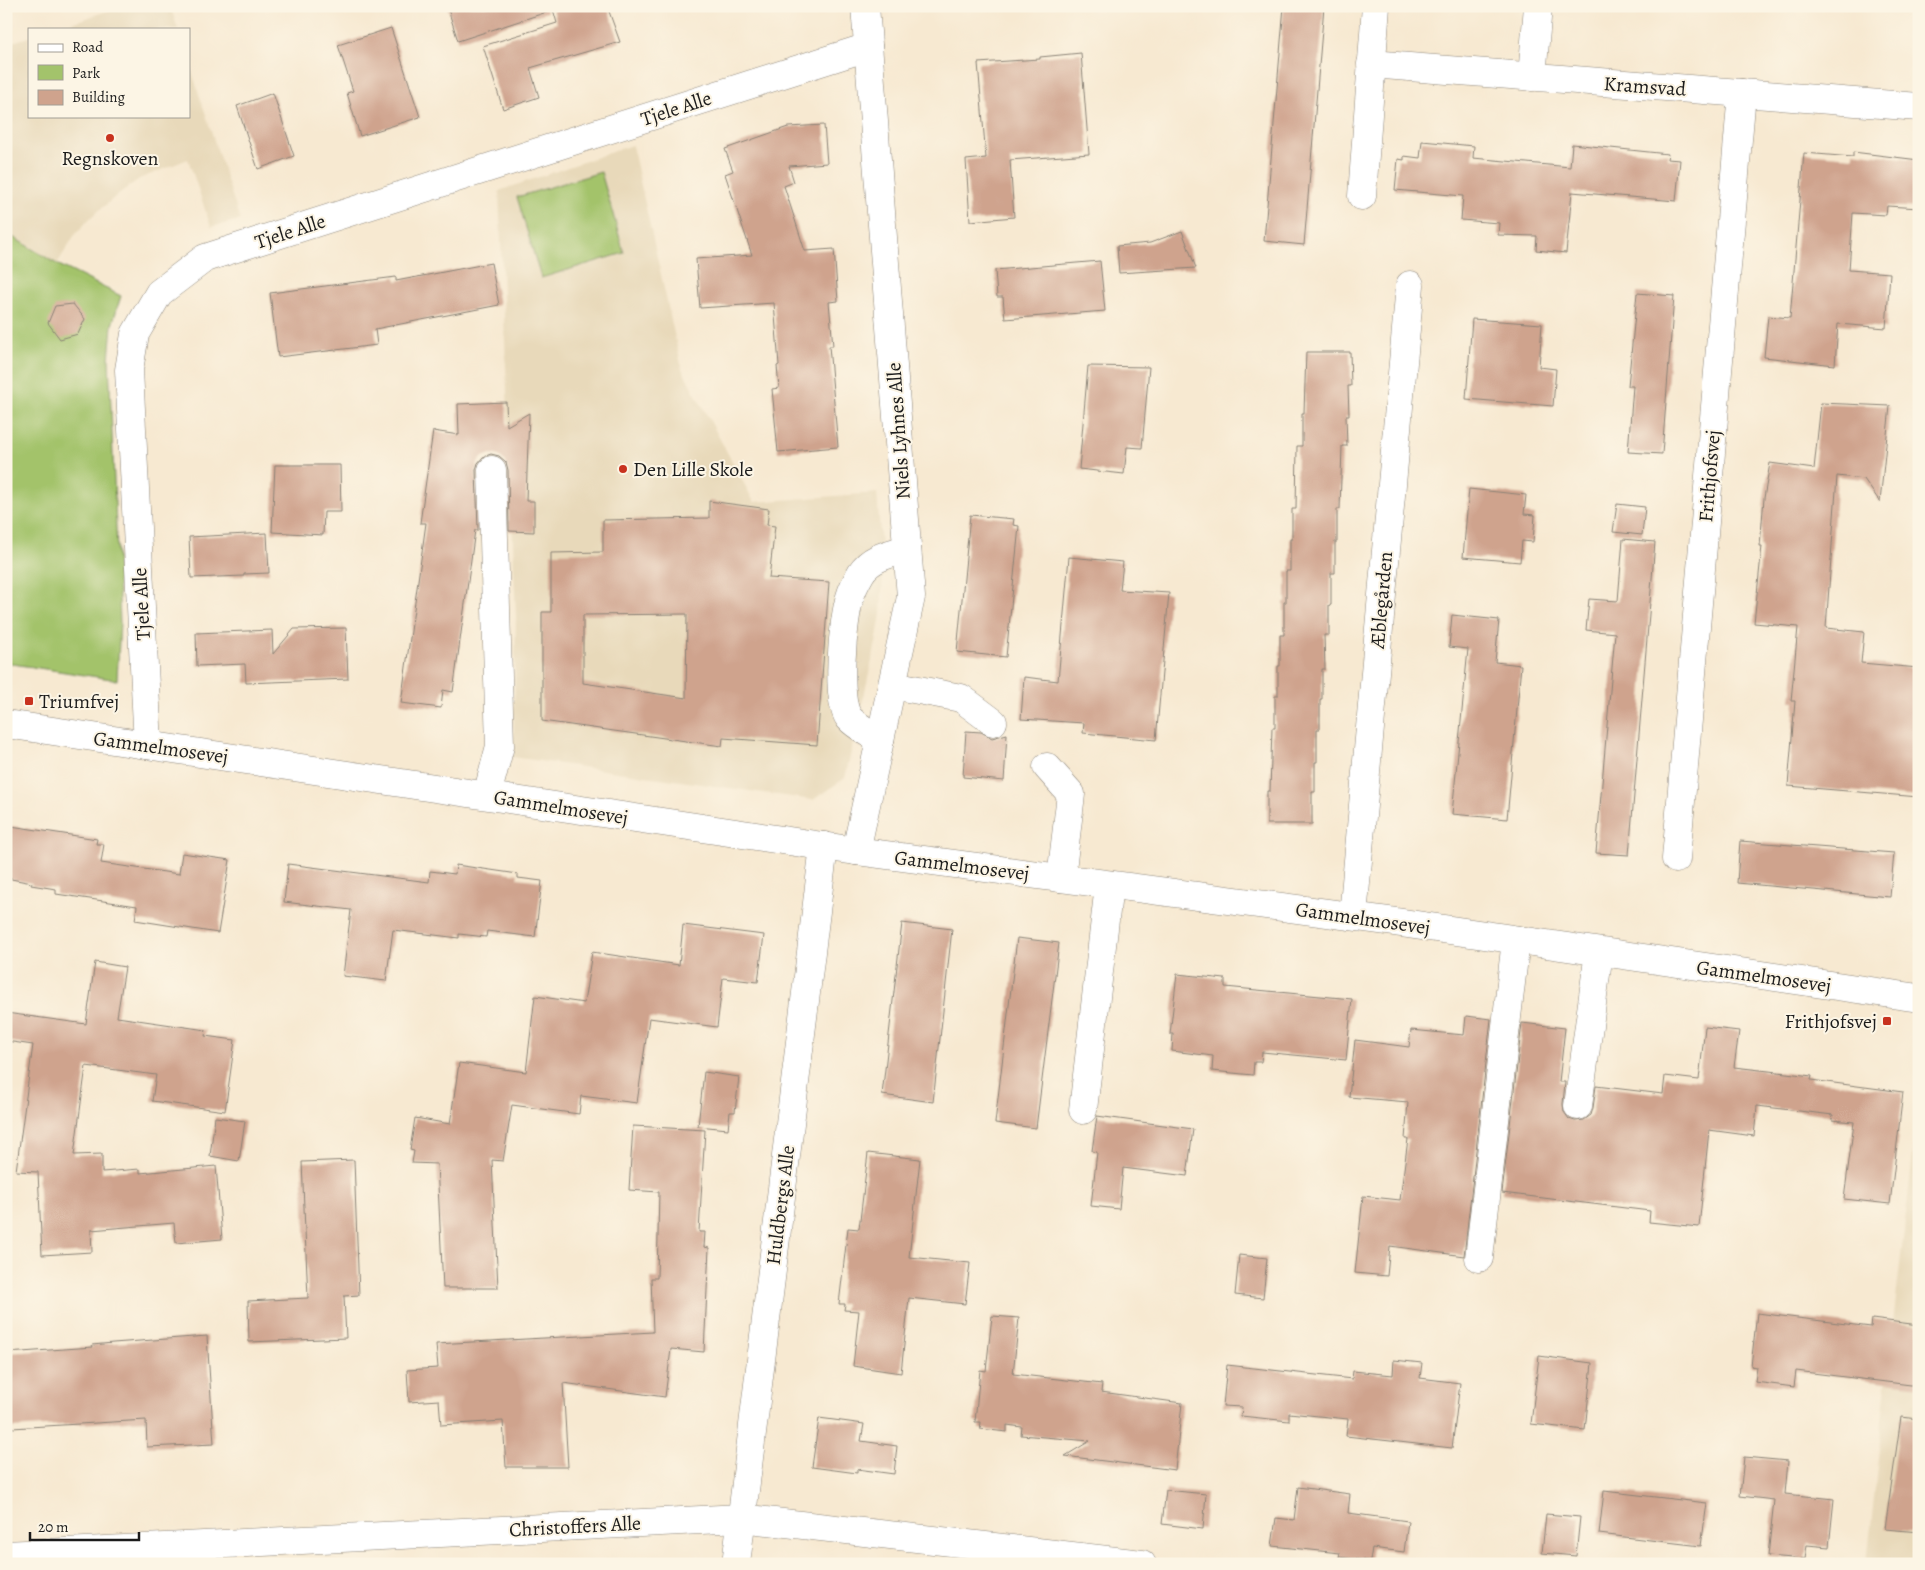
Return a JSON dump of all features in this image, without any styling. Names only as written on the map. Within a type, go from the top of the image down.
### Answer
[{"type":"street","name":"Niels Lyhnes Alle","points":[[856,852],[911,597],[864,6]]},
{"type":"street","points":[[1362,196],[1376,6]]},
{"type":"street","points":[[1532,77],[1538,6]]},
{"type":"street","name":"Tjele Alle","points":[[148,745],[129,370],[135,334],[159,293],[205,258],[868,47]]},
{"type":"street","name":"Kramsvad","points":[[1372,64],[1919,107]]},
{"type":"street","name":"Frithjofsvej","points":[[1676,859],[1742,93]]},
{"type":"street","name":"Æblegården","points":[[1353,916],[1410,285]]},
{"type":"street","points":[[487,795],[500,746],[492,470]]},
{"type":"street","points":[[880,740],[850,718],[845,710],[842,693],[842,656],[850,598],[861,573],[872,560],[907,548]]},
{"type":"street","points":[[892,685],[961,698],[993,722]]},
{"type":"street","name":"Gammelmosevej","points":[[6,724],[856,852],[1353,916],[1919,998]]},
{"type":"street","points":[[1047,767],[1071,794],[1061,878]]},
{"type":"street","name":"Huldbergs Alle","points":[[736,1564],[824,846]]},
{"type":"street","points":[[1083,1110],[1109,885]]},
{"type":"street","points":[[1479,1258],[1516,940]]},
{"type":"street","points":[[1578,1106],[1599,952]]},
{"type":"street","name":"Christoffers Alle","points":[[6,1555],[742,1518],[1142,1564]]},
{"type":"shaded area","points":[[122,6],[170,6],[178,28],[57,28]]},
{"type":"shaded area","name":"Regnskoven","points":[[28,37],[28,118],[190,118],[190,66],[240,220],[211,227],[188,159],[139,179],[121,192],[91,217],[74,236],[57,264],[6,233],[6,44]]},
{"type":"shaded area","name":"Den Lille Skole","points":[[632,145],[682,369],[754,502],[877,493],[883,572],[881,614],[876,643],[845,778],[813,800],[513,757],[516,618],[499,191]]},
{"type":"shaded area","points":[[1919,1104],[1919,1564],[1867,1564],[1886,1383]]},
{"type":"green space","points":[[601,172],[624,253],[541,278],[517,197]]},
{"type":"green space","points":[[6,233],[57,264],[121,296],[112,325],[109,360],[120,622],[117,680],[6,663]]},
{"type":"building","points":[[447,6],[546,6],[547,12],[458,41]]},
{"type":"building","points":[[552,6],[607,6],[620,42],[530,68],[539,97],[503,109],[483,46],[557,23]]},
{"type":"building","points":[[1284,6],[1324,6],[1304,245],[1264,241]]},
{"type":"building","points":[[391,28],[420,117],[360,136],[347,93],[353,91],[338,45]]},
{"type":"building","points":[[1081,53],[1089,154],[1010,160],[1014,217],[970,221],[966,160],[986,158],[978,63],[1040,59],[1040,57]]},
{"type":"building","points":[[273,93],[294,156],[258,169],[237,106]]},
{"type":"building","points":[[824,125],[827,163],[789,166],[794,182],[784,186],[805,251],[834,249],[838,301],[829,302],[833,346],[829,346],[838,447],[778,452],[772,389],[779,388],[774,303],[700,308],[696,259],[752,255],[725,174],[733,171],[725,149],[788,127]]},
{"type":"building","points":[[1422,141],[1474,146],[1473,158],[1570,167],[1572,144],[1668,154],[1667,159],[1680,160],[1676,201],[1572,192],[1566,253],[1536,250],[1537,236],[1498,235],[1499,223],[1461,220],[1463,196],[1395,190],[1398,159],[1404,160],[1404,156],[1420,158]]},
{"type":"building","points":[[1853,152],[1919,160],[1919,208],[1887,206],[1886,215],[1853,213],[1849,270],[1890,273],[1886,328],[1838,324],[1835,365],[1764,357],[1768,316],[1790,318],[1804,153],[1853,157]]},
{"type":"building","points":[[1182,231],[1196,268],[1119,273],[1117,246],[1150,243]]},
{"type":"building","points":[[1100,261],[1105,311],[1005,319],[1003,297],[997,297],[995,270]]},
{"type":"building","points":[[491,263],[499,305],[375,329],[377,345],[278,357],[270,293],[396,277],[396,281]]},
{"type":"building","points":[[1637,293],[1674,296],[1662,454],[1628,452],[1633,386],[1628,386]]},
{"type":"building","points":[[73,304],[85,319],[78,334],[60,339],[48,323],[55,306]]},
{"type":"building","points":[[1472,319],[1542,324],[1539,367],[1556,369],[1553,406],[1466,399]]},
{"type":"building","points":[[1306,352],[1350,352],[1351,386],[1348,386],[1349,416],[1346,416],[1347,446],[1342,446],[1340,509],[1337,509],[1335,573],[1331,573],[1329,635],[1324,635],[1325,669],[1322,669],[1320,729],[1317,729],[1317,762],[1315,762],[1315,792],[1312,792],[1312,824],[1267,824],[1267,791],[1270,791],[1272,728],[1275,728],[1275,696],[1278,696],[1280,635],[1284,635],[1284,602],[1286,602],[1286,571],[1290,571],[1292,509],[1296,509],[1297,446],[1302,446]]},
{"type":"building","points":[[1088,366],[1149,367],[1142,448],[1127,447],[1124,474],[1079,469]]},
{"type":"building","points":[[506,402],[507,426],[529,413],[526,501],[534,501],[534,532],[509,531],[508,470],[506,462],[499,456],[491,454],[483,457],[478,463],[476,470],[478,530],[475,530],[453,692],[443,690],[441,708],[401,703],[426,523],[420,523],[433,431],[459,435],[458,404]]},
{"type":"building","points":[[1821,403],[1890,406],[1880,502],[1864,479],[1837,476],[1826,628],[1864,632],[1861,663],[1919,668],[1919,797],[1788,786],[1795,701],[1791,701],[1798,627],[1754,623],[1762,546],[1760,546],[1764,498],[1770,463],[1814,469]]},
{"type":"building","points":[[275,465],[340,465],[341,512],[324,512],[323,535],[272,532]]},
{"type":"building","points":[[1469,489],[1526,495],[1524,514],[1535,515],[1533,542],[1522,541],[1520,562],[1463,557]]},
{"type":"building","points":[[709,501],[769,509],[767,525],[775,526],[769,578],[829,582],[817,745],[723,738],[722,746],[542,721],[542,612],[551,612],[551,553],[603,552],[603,520],[709,518]],"holes":[[[687,614],[686,698],[583,683],[583,615]]]},
{"type":"building","points":[[1617,504],[1645,507],[1642,535],[1613,532]]},
{"type":"building","points":[[970,515],[1014,519],[1013,525],[1019,526],[1006,657],[957,652]]},
{"type":"building","points":[[267,533],[269,573],[191,578],[189,537]]},
{"type":"building","points":[[1623,539],[1655,542],[1629,855],[1596,853],[1615,633],[1586,630],[1589,599],[1618,601]]},
{"type":"building","points":[[1069,557],[1123,562],[1120,590],[1169,593],[1156,740],[1083,733],[1084,723],[1021,719],[1024,677],[1058,681]]},
{"type":"building","points":[[1452,615],[1499,620],[1495,662],[1521,665],[1507,819],[1452,814],[1468,649],[1449,647]]},
{"type":"building","points":[[346,628],[348,679],[246,683],[245,664],[197,666],[196,633],[272,630],[273,654],[294,629]]},
{"type":"building","points":[[966,731],[981,732],[992,738],[1007,734],[1004,781],[963,777]]},
{"type":"building","points":[[11,826],[97,839],[96,844],[104,844],[101,863],[179,874],[182,853],[230,860],[218,933],[135,920],[137,906],[56,894],[56,889],[6,878],[6,858]]},
{"type":"building","points":[[1740,841],[1894,853],[1890,897],[1737,883]]},
{"type":"building","points":[[288,864],[429,882],[430,871],[455,874],[456,865],[518,874],[518,878],[542,881],[535,937],[487,931],[486,937],[459,934],[459,938],[393,930],[386,981],[343,976],[351,910],[284,902]]},
{"type":"building","points":[[902,923],[952,929],[933,1102],[882,1095]]},
{"type":"building","points":[[683,925],[764,935],[758,982],[723,978],[717,1027],[649,1018],[637,1103],[581,1096],[579,1114],[512,1105],[503,1161],[492,1160],[498,1288],[443,1288],[437,1164],[412,1163],[414,1151],[410,1150],[415,1118],[450,1124],[459,1063],[526,1072],[535,996],[584,1003],[592,952],[679,965]]},
{"type":"building","points":[[1017,938],[1059,943],[1036,1128],[995,1123]]},
{"type":"building","points":[[95,962],[125,967],[117,1017],[206,1030],[205,1036],[235,1040],[225,1111],[152,1101],[156,1075],[86,1066],[74,1155],[102,1154],[102,1172],[140,1169],[140,1173],[216,1166],[222,1239],[176,1243],[174,1223],[91,1230],[92,1252],[42,1255],[38,1172],[16,1171],[33,1045],[6,1041],[6,1013],[86,1024]]},
{"type":"building","points":[[1177,974],[1225,979],[1225,987],[1352,999],[1346,1060],[1262,1052],[1261,1062],[1254,1062],[1253,1075],[1212,1071],[1213,1056],[1172,1051],[1173,1034],[1170,1034]]},
{"type":"building","points":[[1466,1016],[1491,1019],[1464,1256],[1390,1246],[1387,1276],[1355,1273],[1363,1196],[1400,1200],[1408,1139],[1405,1139],[1408,1102],[1349,1097],[1355,1040],[1409,1047],[1411,1030],[1464,1035]]},
{"type":"building","points":[[1522,1023],[1565,1028],[1559,1082],[1565,1082],[1564,1112],[1569,1119],[1575,1121],[1584,1120],[1591,1115],[1596,1086],[1663,1094],[1665,1076],[1699,1080],[1705,1027],[1739,1031],[1734,1067],[1812,1076],[1811,1080],[1903,1092],[1890,1204],[1844,1199],[1854,1122],[1832,1120],[1833,1115],[1757,1106],[1754,1136],[1709,1130],[1699,1227],[1649,1222],[1650,1211],[1502,1193]]},
{"type":"building","points":[[704,1072],[739,1077],[735,1112],[730,1112],[728,1129],[698,1126]]},
{"type":"building","points":[[1097,1116],[1193,1129],[1187,1176],[1123,1168],[1119,1209],[1091,1206],[1097,1152],[1092,1151]]},
{"type":"building","points":[[215,1117],[245,1121],[239,1161],[210,1156]]},
{"type":"building","points":[[633,1126],[705,1130],[699,1232],[705,1232],[704,1247],[709,1248],[704,1352],[671,1349],[665,1397],[563,1383],[568,1467],[506,1467],[503,1421],[441,1425],[439,1400],[409,1402],[407,1370],[438,1368],[436,1344],[653,1332],[651,1278],[657,1278],[659,1192],[629,1190]]},
{"type":"building","points":[[868,1153],[920,1159],[909,1257],[970,1263],[965,1304],[909,1298],[901,1373],[853,1366],[859,1311],[844,1310],[845,1304],[839,1304],[848,1228],[859,1229]]},
{"type":"building","points":[[354,1160],[359,1295],[344,1296],[346,1338],[249,1342],[248,1301],[308,1298],[302,1162]]},
{"type":"building","points":[[1239,1255],[1267,1258],[1263,1298],[1235,1295]]},
{"type":"building","points":[[1757,1313],[1871,1327],[1872,1319],[1919,1325],[1919,1386],[1796,1371],[1794,1387],[1755,1382],[1757,1367],[1751,1366]]},
{"type":"building","points":[[992,1316],[1019,1318],[1013,1374],[1102,1384],[1101,1392],[1182,1403],[1175,1470],[1065,1456],[1090,1441],[1021,1435],[1022,1427],[1007,1425],[1007,1432],[980,1429],[981,1422],[975,1422],[980,1370],[986,1371]]},
{"type":"building","points":[[207,1336],[214,1444],[147,1447],[146,1420],[12,1428],[7,1353]]},
{"type":"building","points":[[1539,1356],[1592,1363],[1585,1430],[1531,1424]]},
{"type":"building","points":[[1394,1360],[1422,1363],[1420,1378],[1460,1383],[1452,1448],[1346,1436],[1348,1419],[1289,1413],[1289,1421],[1241,1416],[1242,1407],[1223,1406],[1227,1365],[1352,1379],[1353,1371],[1393,1375]]},
{"type":"building","points":[[1901,1417],[1919,1419],[1919,1532],[1885,1529]]},
{"type":"building","points":[[819,1418],[864,1424],[861,1441],[897,1446],[894,1474],[857,1469],[857,1473],[812,1467]]},
{"type":"building","points":[[1744,1457],[1788,1461],[1785,1494],[1834,1499],[1829,1547],[1807,1545],[1805,1559],[1768,1556],[1774,1500],[1740,1496]]},
{"type":"building","points":[[1298,1487],[1350,1494],[1348,1513],[1408,1521],[1404,1552],[1372,1548],[1370,1561],[1339,1557],[1340,1553],[1272,1546],[1276,1518],[1294,1520]]},
{"type":"building","points":[[1166,1490],[1206,1494],[1203,1529],[1162,1524]]},
{"type":"building","points":[[1604,1491],[1707,1503],[1701,1546],[1599,1534]]},
{"type":"building","points":[[1546,1514],[1580,1517],[1576,1556],[1542,1553]]},
{"type":"place","name":"Regnskoven","points":[[110,138]]},
{"type":"place","name":"Den Lille Skole","points":[[623,469]]},
{"type":"place","name":"Triumfvej","points":[[29,701]]},
{"type":"place","name":"Frithjofsvej","points":[[1887,1021]]}]
